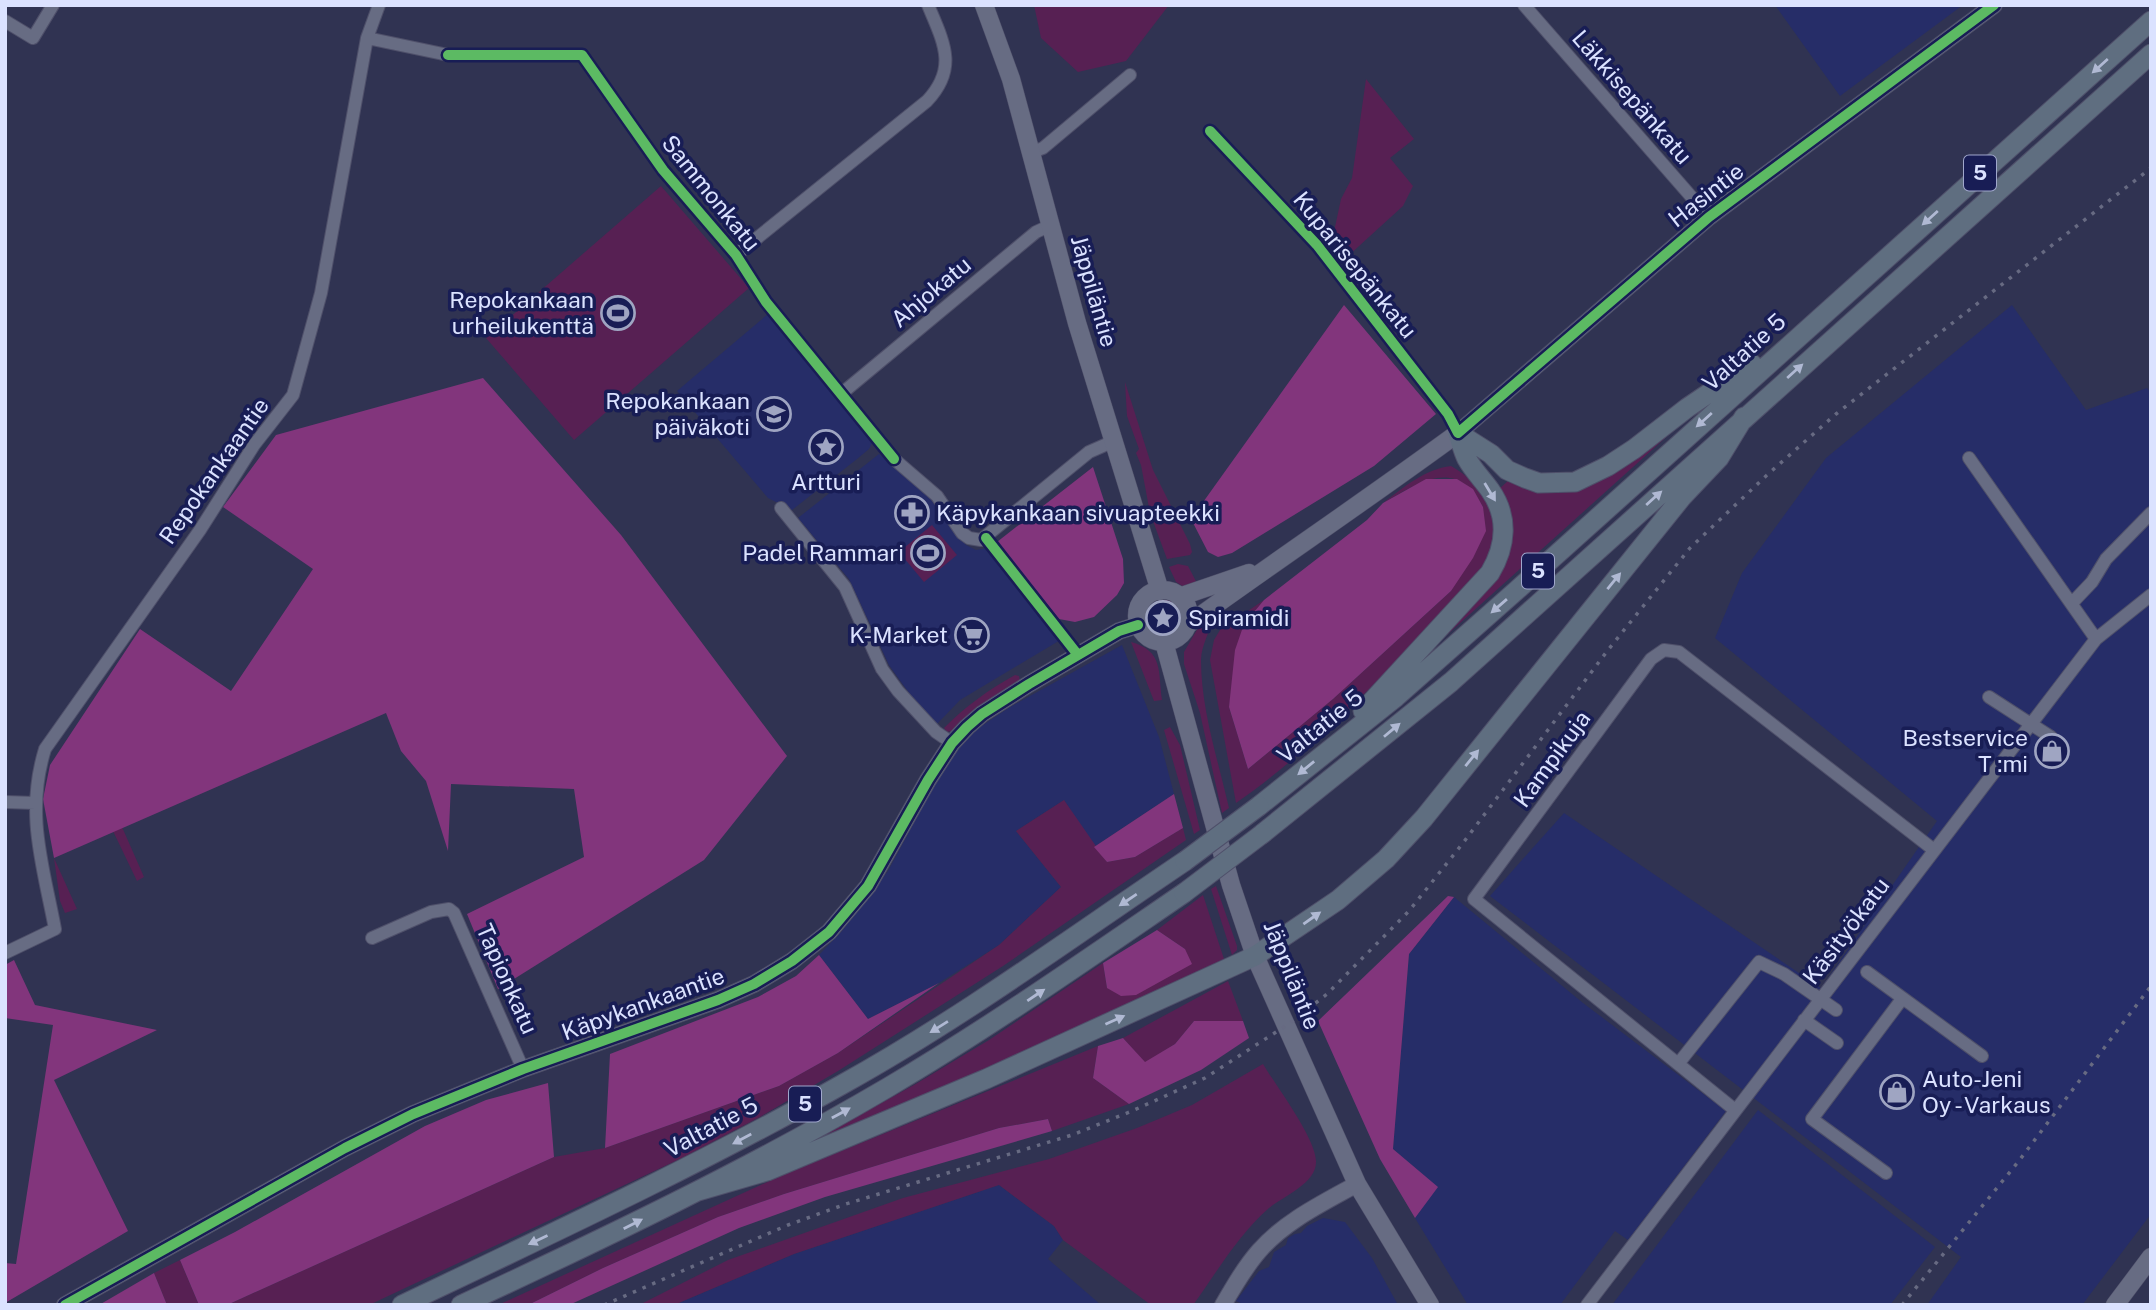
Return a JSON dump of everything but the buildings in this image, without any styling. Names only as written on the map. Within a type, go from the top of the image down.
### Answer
[{"type":"highway","name":"Valtatie 5","points":[[402,1305],[651,1187],[844,1084],[940,1027],[1185,861],[1259,806],[1396,696],[2151,21]]},
{"type":"highway","name":"5","points":[[461,1305],[615,1233],[886,1089],[1026,1001],[1184,892],[1262,834],[1451,682],[2151,54]]},
{"type":"highway","points":[[1458,433],[1491,454],[1507,470],[1525,478],[1539,483],[1575,482],[1608,466],[1634,449],[1687,408],[1810,325]]},
{"type":"highway","points":[[695,1192],[767,1171],[986,1079],[1255,956],[1338,900],[1386,859],[1424,818],[1673,508],[1719,458],[1744,417]]},
{"type":"highway","points":[[1331,749],[1395,675],[1463,604],[1490,573],[1497,560],[1503,537],[1499,508],[1493,494],[1468,461],[1458,433]]},
{"type":"main road","name":"Jäppiläntie","points":[[984,5],[1011,79],[1049,226],[1160,591]]},
{"type":"main road","name":"Hasintie","points":[[1186,626],[1458,433]]},
{"type":"main road","name":"Hasintie","points":[[1179,597],[1267,566]]},
{"type":"main road","points":[[1160,591],[1179,597],[1188,610],[1186,626],[1177,637],[1164,642],[1150,639],[1138,625],[1140,604],[1149,595],[1160,591]]},
{"type":"main road","name":"Jäppiläntie","points":[[1164,642],[1231,885],[1255,956],[1357,1184],[1430,1305]]},
{"type":"main road","points":[[2115,1305],[2151,1257]]},
{"type":"street","points":[[5,22],[33,38],[53,5]]},
{"type":"street","name":"Repokankaantie","points":[[5,953],[55,929],[37,842],[35,803],[38,773],[45,749],[200,530],[254,445],[293,395],[321,293],[367,38],[379,5]]},
{"type":"street","points":[[736,255],[927,101],[940,87],[946,66],[942,40],[928,5]]},
{"type":"street","name":"Läkkisepänkatu","points":[[1524,5],[1709,217]]},
{"type":"street","name":"Hasintie","points":[[1458,433],[1709,217],[1994,5]]},
{"type":"street","points":[[367,38],[448,55]]},
{"type":"street","points":[[1030,153],[1043,148],[1130,75]]},
{"type":"street","name":"Kuparisepänkatu","points":[[1210,131],[1317,245],[1448,414],[1458,433]]},
{"type":"street","name":"Ahjokatu","points":[[841,394],[1036,232],[1049,226]]},
{"type":"street","points":[[894,459],[937,496],[962,533],[975,540],[986,538],[1089,452],[1114,440]]},
{"type":"street","points":[[1969,458],[2096,639]]},
{"type":"street","points":[[782,508],[845,587],[882,669],[898,691],[936,732],[952,743]]},
{"type":"street","points":[[2072,603],[2092,582],[2106,559],[2151,513]]},
{"type":"street","name":"Käsityökatu","points":[[1587,1305],[2096,639],[2151,595]]},
{"type":"street","name":"Käpykankaantie","points":[[65,1305],[345,1148],[413,1114],[523,1069],[718,1000],[754,984],[792,961],[829,932],[868,886],[952,743],[982,714],[1029,684],[1119,631],[1138,625]]},
{"type":"street","name":"Kampikuja","points":[[1735,1110],[1474,899],[1651,659],[1664,650],[1679,652],[1934,850]]},
{"type":"street","points":[[1989,697],[2050,737]]},
{"type":"street","points":[[5,802],[35,803]]},
{"type":"street","name":"Tapionkatu","points":[[372,938],[431,912],[449,909],[454,913],[523,1069]]},
{"type":"street","points":[[1678,1064],[1759,962],[1784,974],[1836,1010]]},
{"type":"street","points":[[1867,972],[1982,1056]]},
{"type":"street","points":[[1886,1173],[1812,1119],[1902,999]]},
{"type":"street","points":[[1804,1020],[1837,1043]]},
{"type":"street","points":[[1223,1305],[1244,1271],[1271,1239],[1315,1207],[1357,1184]]},
{"type":"shaded area","points":[[1034,5],[1169,5],[1126,61],[1078,72],[1041,38]]},
{"type":"shaded area","points":[[1775,5],[1963,5],[1840,96]]},
{"type":"shaded area","points":[[1366,79],[1414,139],[1390,158],[1413,186],[1403,206],[1347,257],[1332,241],[1341,199],[1352,178]]},
{"type":"shaded area","name":"Repokankaan urheilukenttä","points":[[661,186],[749,288],[574,440],[486,338]]},
{"type":"shaded area","points":[[1344,305],[1436,414],[1374,466],[1232,553],[1218,557],[1208,552],[1191,519]]},
{"type":"shaded area","points":[[2012,305],[2086,410],[2147,388],[2151,393],[2151,1214],[2082,1305],[1927,1305],[1961,1257],[1490,896],[1564,813],[1821,988],[1937,821],[1715,638],[1742,573],[1826,458]]},
{"type":"shaded area","name":"Repokankaan päiväkoti","points":[[768,314],[871,438],[872,443],[869,449],[792,510],[768,498],[677,391]]},
{"type":"shaded area","points":[[483,378],[621,535],[787,756],[704,860],[498,989],[467,914],[584,857],[574,789],[451,784],[448,851],[426,781],[401,751],[386,713],[54,858],[43,799],[50,765],[140,629],[231,691],[313,569],[223,507],[276,435]]},
{"type":"shaded area","points":[[1125,382],[1153,470],[1190,544],[1190,555],[1167,559],[1150,513],[1141,465],[1136,453],[1139,449],[1127,416]]},
{"type":"shaded area","points":[[1704,403],[1439,642],[1492,584],[1499,489],[1509,480],[1544,492],[1559,493],[1580,488],[1616,468]]},
{"type":"shaded area","points":[[879,454],[929,497],[966,545],[976,550],[988,548],[1062,639],[960,700],[937,724],[914,700],[889,665],[849,579],[798,518]]},
{"type":"shaded area","points":[[1451,466],[1471,481],[1488,503],[1497,528],[1497,541],[1490,559],[1440,618],[1351,706],[1307,747],[1236,803],[1210,660],[1214,640],[1220,630],[1264,600],[1244,624],[1229,707],[1248,769],[1333,699],[1451,591],[1483,507],[1473,492],[1461,482],[1438,478],[1411,487],[1383,503],[1424,475]]},
{"type":"shaded area","points":[[1093,467],[1123,559],[1124,583],[1117,595],[1094,617],[1075,622],[1059,619],[997,542]]},
{"type":"shaded area","points":[[1426,479],[1457,479],[1473,489],[1483,507],[1486,531],[1473,558],[1451,591],[1333,699],[1248,769],[1229,707],[1235,650],[1244,624],[1264,600],[1367,520],[1383,503]]},
{"type":"shaded area","name":"Padel Rammari","points":[[932,525],[957,555],[924,582],[899,552]]},
{"type":"shaded area","points":[[1178,564],[1188,566],[1199,587],[1187,589],[1176,582],[1169,567]]},
{"type":"shaded area","points":[[1164,600],[1176,605],[1181,617],[1176,629],[1164,634],[1152,629],[1147,617],[1152,605]]},
{"type":"shaded area","points":[[1212,614],[1201,660],[1211,734],[1229,808],[1222,813],[1200,713],[1184,664],[1184,652],[1198,628]]},
{"type":"shaded area","points":[[1131,642],[1142,646],[1154,657],[1159,672],[1162,700],[1154,701]]},
{"type":"shaded area","points":[[1122,645],[1159,737],[1174,794],[1094,847],[1064,800],[1016,831],[1061,887],[999,945],[939,983],[868,1019],[819,955],[842,931],[888,871],[939,776],[962,743],[980,727],[1010,707]]},
{"type":"shaded area","points":[[1015,675],[1019,676],[1020,681],[956,730],[947,732],[944,728],[961,713]]},
{"type":"shaded area","points":[[1170,727],[1180,745],[1200,830],[1194,834],[1164,730]]},
{"type":"shaded area","points":[[1174,794],[1183,828],[1135,857],[1107,862],[1094,847]]},
{"type":"shaded area","points":[[1064,800],[1107,862],[1135,857],[1183,828],[1186,840],[1003,966],[838,1071],[760,1117],[682,1158],[369,1305],[227,1305],[554,1157],[605,1148],[779,1086],[838,1053],[999,945],[1061,887],[1016,831]]},
{"type":"shaded area","points":[[122,827],[144,877],[137,881],[113,831]]},
{"type":"shaded area","points":[[54,858],[77,909],[65,913],[60,901]]},
{"type":"shaded area","points":[[1216,886],[1237,946],[1232,955],[1211,889]]},
{"type":"shaded area","points":[[1203,895],[1224,959],[1074,1031],[818,1138],[989,1040],[1103,963],[1107,988],[1185,949],[1157,930]]},
{"type":"shaded area","points":[[1448,896],[1454,897],[1409,954],[1393,1149],[1438,1187],[1415,1218],[1380,1159],[1318,1021]]},
{"type":"shaded area","points":[[1454,897],[1583,1003],[1726,1111],[1628,1240],[1615,1231],[1560,1305],[1468,1305],[1415,1218],[1437,1187],[1393,1149],[1409,954]]},
{"type":"shaded area","points":[[1157,930],[1185,949],[1192,964],[1136,995],[1121,996],[1107,988],[1103,963]]},
{"type":"shaded area","points":[[819,955],[868,1019],[939,983],[838,1053],[779,1086],[605,1148],[610,1054],[758,997],[796,976]]},
{"type":"shaded area","points":[[14,960],[35,1005],[157,1030],[54,1080],[128,1231],[5,1303],[5,1263],[16,1264],[53,1025],[5,1018],[5,965]]},
{"type":"shaded area","points":[[1228,981],[1243,1021],[1194,1021],[1175,1044],[1145,1063],[1123,1038]]},
{"type":"shaded area","points":[[1194,1021],[1243,1021],[1249,1038],[1201,1070],[1129,1104],[1093,1078],[1098,1046],[1123,1038],[1145,1062],[1175,1044]]},
{"type":"shaded area","points":[[1098,1046],[1093,1078],[1129,1104],[1052,1131],[1048,1119],[999,1128],[784,1194],[718,1217],[528,1305],[498,1305],[785,1174]]},
{"type":"shaded area","points":[[1263,1064],[1309,1139],[1316,1161],[1315,1169],[1306,1182],[1269,1208],[1247,1230],[1193,1305],[1151,1305],[1063,1240],[1054,1226],[999,1185],[794,1254],[674,1305],[639,1305],[728,1260],[903,1198],[1049,1159],[1137,1128],[1192,1105]]},
{"type":"shaded area","points":[[548,1083],[554,1157],[227,1305],[199,1305],[180,1260],[425,1126],[486,1100]]},
{"type":"shaded area","points":[[1758,1110],[1935,1247],[1890,1305],[1612,1305]]},
{"type":"shaded area","points":[[1048,1119],[1052,1131],[825,1197],[739,1228],[569,1305],[528,1305],[718,1217],[999,1128]]},
{"type":"shaded area","points":[[999,1185],[1054,1226],[1063,1240],[1048,1259],[1101,1305],[674,1305],[794,1254]]},
{"type":"shaded area","points":[[1323,1218],[1345,1222],[1372,1258],[1398,1305],[1245,1305],[1236,1301],[1259,1271],[1269,1267],[1274,1252],[1286,1245],[1288,1238],[1301,1233],[1307,1226]]},
{"type":"shaded area","points":[[180,1260],[199,1305],[167,1305],[154,1273]]},
{"type":"shaded area","points":[[154,1273],[167,1305],[99,1305]]},
{"type":"railway","points":[[604,1305],[788,1225],[846,1204],[1072,1135],[1132,1111],[1205,1078],[1290,1023],[1327,994],[1409,911],[1608,650],[1690,548],[1836,414],[2151,168]]},
{"type":"railway","points":[[1902,1305],[2018,1162],[2151,986]]},
{"type":"cycle path","points":[[1210,131],[1317,245],[1448,414],[1458,433],[1709,217],[1994,5]]},
{"type":"cycle path","name":"Sammonkatu","points":[[448,55],[582,55],[663,170],[736,255],[766,302],[894,459]]},
{"type":"cycle path","points":[[986,538],[1078,655]]},
{"type":"cycle path","points":[[65,1305],[345,1148],[413,1114],[523,1069],[718,1000],[754,984],[792,961],[829,932],[868,886],[928,780],[952,743],[967,727],[982,714],[1029,684],[1119,631],[1138,625]]},
{"type":"place","name":"Repokankaan urheilukenttä","points":[[618,313]]},
{"type":"place","name":"Repokankaan päiväkoti","points":[[774,414]]},
{"type":"place","name":"Artturi","points":[[826,447]]},
{"type":"place","name":"Käpykankaan sivuapteekki","points":[[912,513]]},
{"type":"place","name":"Padel Rammari","points":[[928,553]]},
{"type":"place","name":"Spiramidi","points":[[1163,618]]},
{"type":"place","name":"K-Market","points":[[972,635]]},
{"type":"place","name":"Bestservice T :mi","points":[[2052,751]]},
{"type":"place","name":"Auto-Jeni Oy - Varkaus","points":[[1897,1092]]}]
